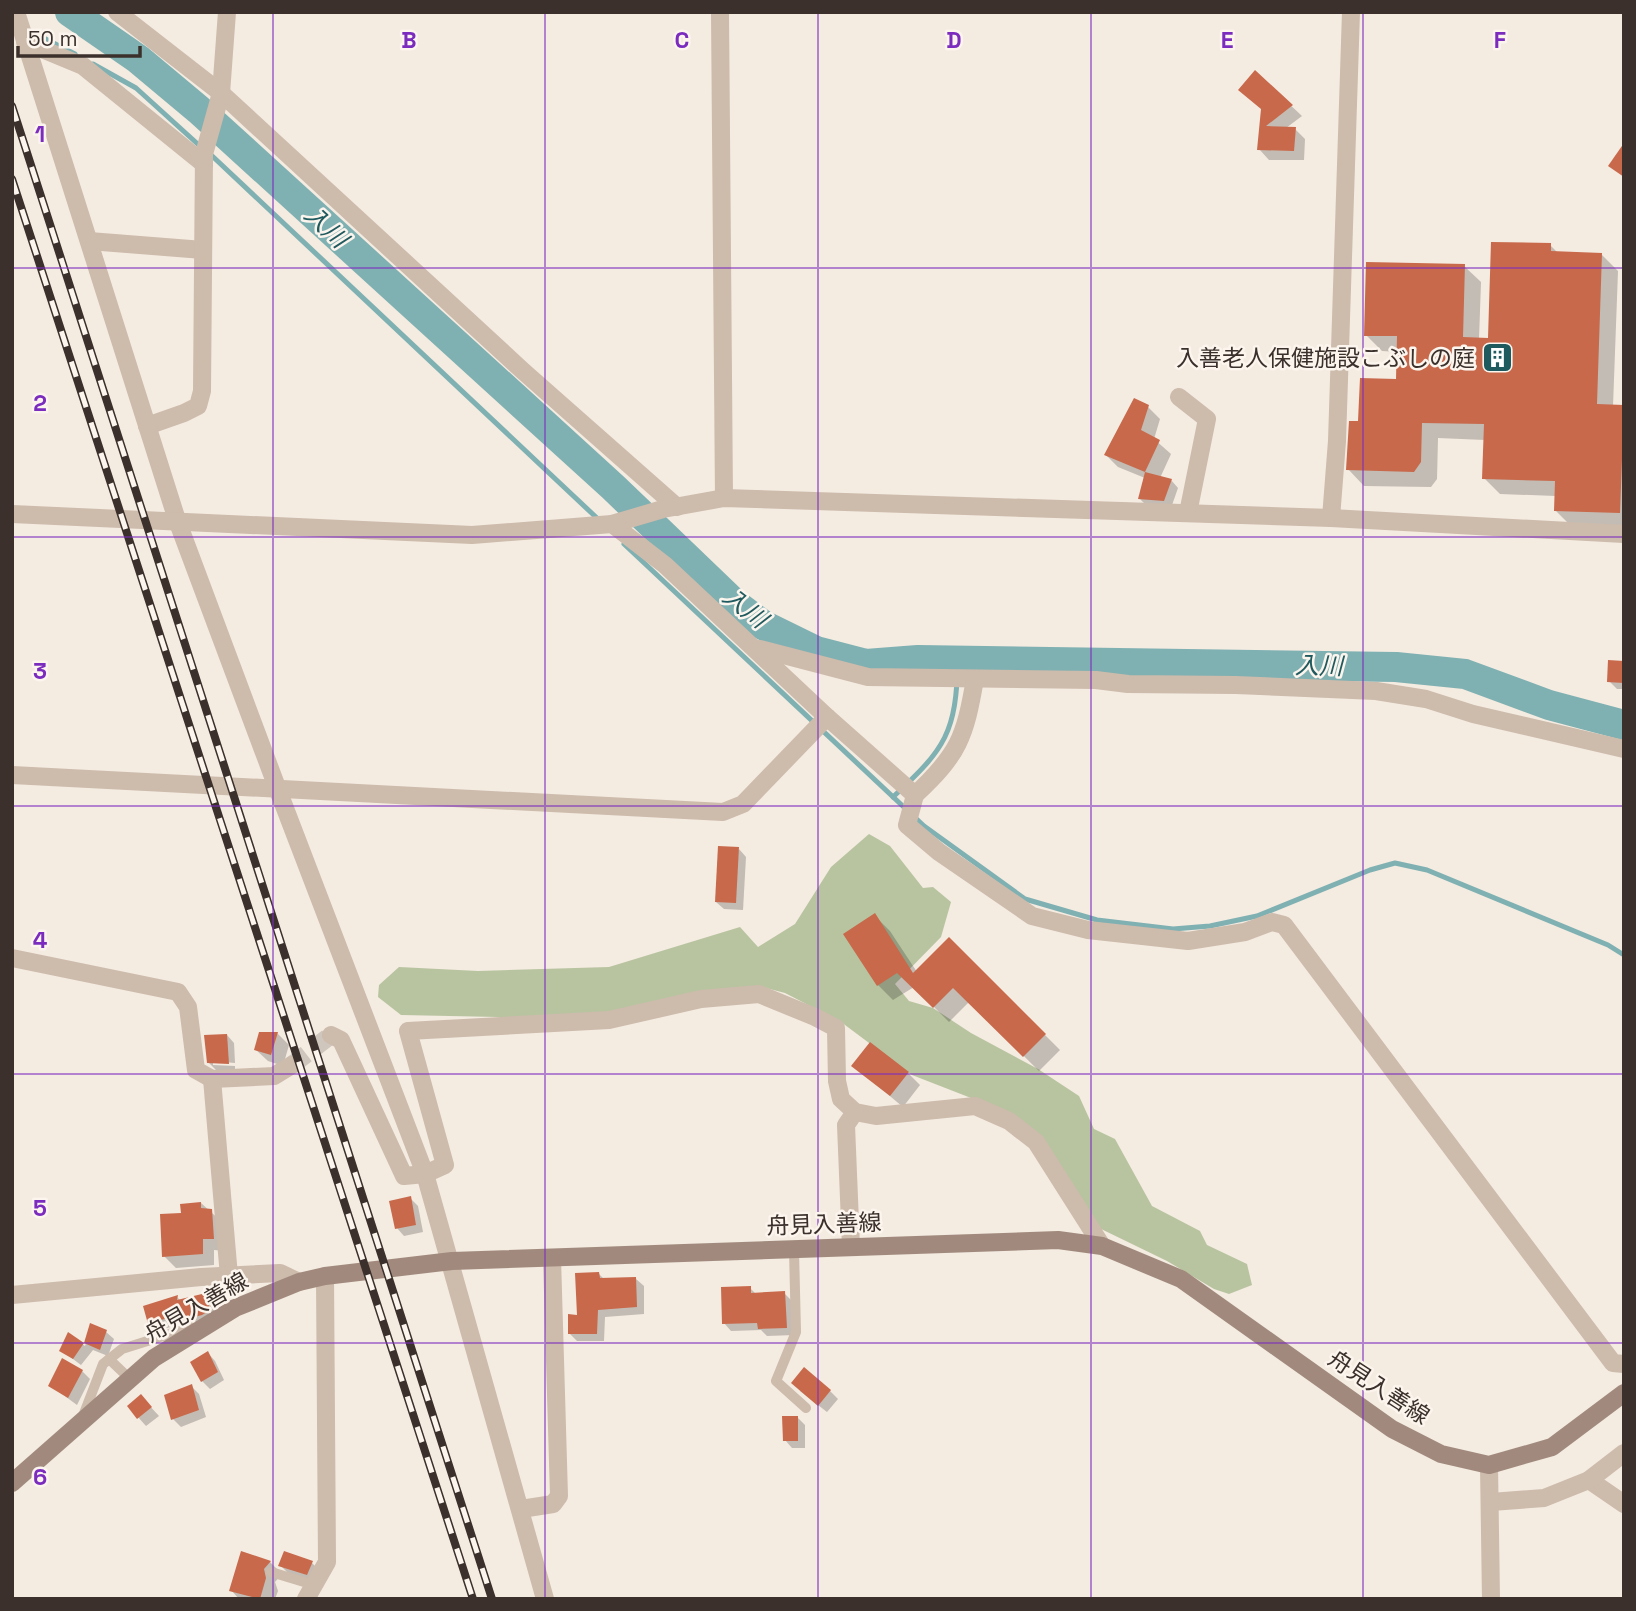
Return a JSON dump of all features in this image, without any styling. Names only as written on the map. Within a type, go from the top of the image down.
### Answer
[{"type":"main road","name":"舟見入善線","points":[[12,1483],[154,1358],[236,1308],[299,1282],[325,1276],[452,1261],[1058,1240],[1102,1246],[1181,1279],[1392,1429],[1441,1454],[1489,1465],[1552,1447],[1624,1393]]},
{"type":"street","points":[[16,12],[177,520],[425,1174],[452,1261],[545,1599]]},
{"type":"street","points":[[117,12],[523,371],[670,508]]},
{"type":"street","points":[[147,426],[198,406],[202,391],[204,159],[219,100],[227,12]]},
{"type":"street","points":[[720,12],[723,498]]},
{"type":"street","points":[[1331,518],[1337,441],[1351,12]]},
{"type":"street","points":[[25,41],[83,66],[204,159]]},
{"type":"street","points":[[89,241],[203,250]]},
{"type":"street","points":[[1179,397],[1207,419],[1188,513]]},
{"type":"street","points":[[12,514],[472,535],[618,522],[723,498],[1331,518],[1624,534]]},
{"type":"street","points":[[618,522],[827,717],[915,794]]},
{"type":"street","points":[[757,649],[868,677],[1096,680],[1128,684],[1376,691],[1426,699],[1486,717],[1624,749]]},
{"type":"street","points":[[975,679],[965,729],[954,752],[938,773],[915,794],[907,825],[939,852],[1032,916],[1088,930],[1188,941],[1245,932],[1272,922],[1283,925],[1613,1363],[1624,1364]]},
{"type":"street","points":[[12,775],[723,812],[743,804],[827,717]]},
{"type":"street","points":[[12,958],[178,992],[188,1007],[196,1070],[212,1079],[274,1076],[292,1065]]},
{"type":"street","points":[[331,1035],[341,1040],[404,1176],[425,1174],[445,1165],[408,1031],[609,1020],[701,999],[759,994],[836,1028],[837,1081],[841,1099],[855,1112],[876,1116],[975,1106],[1009,1121],[1036,1142],[1102,1246]]},
{"type":"street","points":[[212,1079],[229,1276]]},
{"type":"street","points":[[852,1247],[846,1125],[855,1112]]},
{"type":"street","points":[[521,1508],[553,1504],[559,1496],[552,1258]]},
{"type":"street","points":[[12,1295],[280,1273],[299,1282]]},
{"type":"street","points":[[310,1592],[327,1562],[325,1276]]},
{"type":"street","points":[[1491,1502],[1544,1498],[1589,1480],[1624,1452]]},
{"type":"street","points":[[1489,1465],[1491,1599]]},
{"type":"street","points":[[1589,1480],[1624,1504]]},
{"type":"lane","points":[[794,1250],[796,1332],[776,1381],[806,1408]]},
{"type":"lane","points":[[80,1423],[103,1364],[122,1349],[214,1321]]},
{"type":"lane","points":[[109,1359],[130,1379]]},
{"type":"lane","points":[[271,1572],[310,1592]]},
{"type":"green space","points":[[869,834],[890,846],[923,888],[933,887],[951,902],[941,937],[895,984],[909,1001],[933,1008],[1079,1096],[1094,1129],[1115,1139],[1152,1206],[1200,1231],[1207,1245],[1247,1264],[1252,1285],[1229,1294],[1214,1289],[1167,1261],[1097,1227],[1007,1112],[912,1075],[841,1022],[785,993],[758,986],[606,1012],[540,1018],[401,1015],[378,997],[379,985],[399,967],[478,971],[609,967],[740,927],[758,947],[795,924],[831,867]]},
{"type":"building","points":[[1255,70],[1293,105],[1266,126],[1296,127],[1294,151],[1257,150],[1261,109],[1238,90]]},
{"type":"building","points":[[1624,143],[1624,177],[1608,166]]},
{"type":"building","name":"入善老人保健施設こぶしの庭","points":[[1491,242],[1551,243],[1551,251],[1602,253],[1597,404],[1624,405],[1620,513],[1554,511],[1555,481],[1482,479],[1484,424],[1422,423],[1421,462],[1414,472],[1346,470],[1349,421],[1358,421],[1360,378],[1396,379],[1397,336],[1364,336],[1366,262],[1465,264],[1463,337],[1488,338]]},
{"type":"building","points":[[1134,398],[1149,405],[1141,430],[1160,440],[1145,472],[1104,455]]},
{"type":"building","points":[[1145,472],[1172,479],[1164,501],[1138,499]]},
{"type":"building","points":[[1608,660],[1624,661],[1624,683],[1607,682]]},
{"type":"building","points":[[718,846],[739,847],[736,903],[715,902]]},
{"type":"building","points":[[875,913],[913,973],[949,937],[1046,1034],[1023,1057],[953,988],[933,1008],[897,973],[877,986],[843,934]]},
{"type":"building","points":[[259,1032],[278,1032],[271,1055],[254,1050]]},
{"type":"building","points":[[227,1034],[229,1064],[207,1063],[204,1035]]},
{"type":"building","points":[[870,1042],[909,1072],[890,1096],[851,1066]]},
{"type":"building","points":[[411,1196],[416,1225],[395,1229],[389,1201]]},
{"type":"building","points":[[201,1202],[201,1208],[212,1209],[214,1239],[203,1239],[203,1254],[162,1257],[160,1214],[181,1213],[180,1204]]},
{"type":"building","points":[[599,1272],[600,1278],[636,1277],[637,1307],[598,1310],[597,1334],[568,1334],[568,1314],[577,1315],[575,1273]]},
{"type":"building","points":[[751,1286],[751,1293],[785,1291],[787,1328],[758,1329],[757,1323],[722,1324],[721,1287]]},
{"type":"building","points":[[206,1293],[210,1310],[202,1315],[183,1320],[181,1314],[148,1324],[143,1306],[178,1295],[177,1300]]},
{"type":"building","points":[[90,1323],[107,1330],[100,1350],[84,1343]]},
{"type":"building","points":[[68,1332],[84,1343],[73,1359],[59,1351]]},
{"type":"building","points":[[208,1351],[218,1372],[201,1382],[190,1362]]},
{"type":"building","points":[[62,1358],[83,1370],[68,1398],[48,1386]]},
{"type":"building","points":[[804,1367],[831,1390],[818,1406],[791,1383]]},
{"type":"building","points":[[192,1384],[199,1410],[171,1420],[164,1395]]},
{"type":"building","points":[[141,1394],[152,1407],[137,1419],[127,1406]]},
{"type":"building","points":[[782,1416],[798,1416],[798,1441],[783,1441]]},
{"type":"building","points":[[241,1551],[271,1561],[264,1569],[266,1578],[260,1599],[229,1591]]},
{"type":"building","points":[[284,1551],[313,1561],[307,1575],[278,1566]]},
{"type":"waterway","name":"入川","points":[[70,12],[138,59],[199,110],[613,487],[735,604],[763,625],[816,651],[866,664],[918,660],[1396,667],[1465,674],[1549,705],[1624,725]]},
{"type":"waterway","points":[[28,30],[75,54]]},
{"type":"waterway","points":[[93,64],[136,88],[201,147]]},
{"type":"waterway","points":[[209,153],[599,520]]},
{"type":"waterway","points":[[624,544],[924,826],[1025,899],[1097,920],[1173,929],[1210,926],[1257,916],[1370,870],[1395,863],[1427,870],[1608,945],[1624,955]]},
{"type":"waterway","points":[[893,797],[925,765],[945,738],[951,723],[958,660]]},
{"type":"tunnel","points":[[292,1065],[331,1035]]},
{"type":"railway","points":[[12,106],[492,1599]]},
{"type":"railway","points":[[12,179],[473,1599]]},
{"type":"place","name":"入善老人保健施設こぶしの庭","points":[[1498,358]]}]
